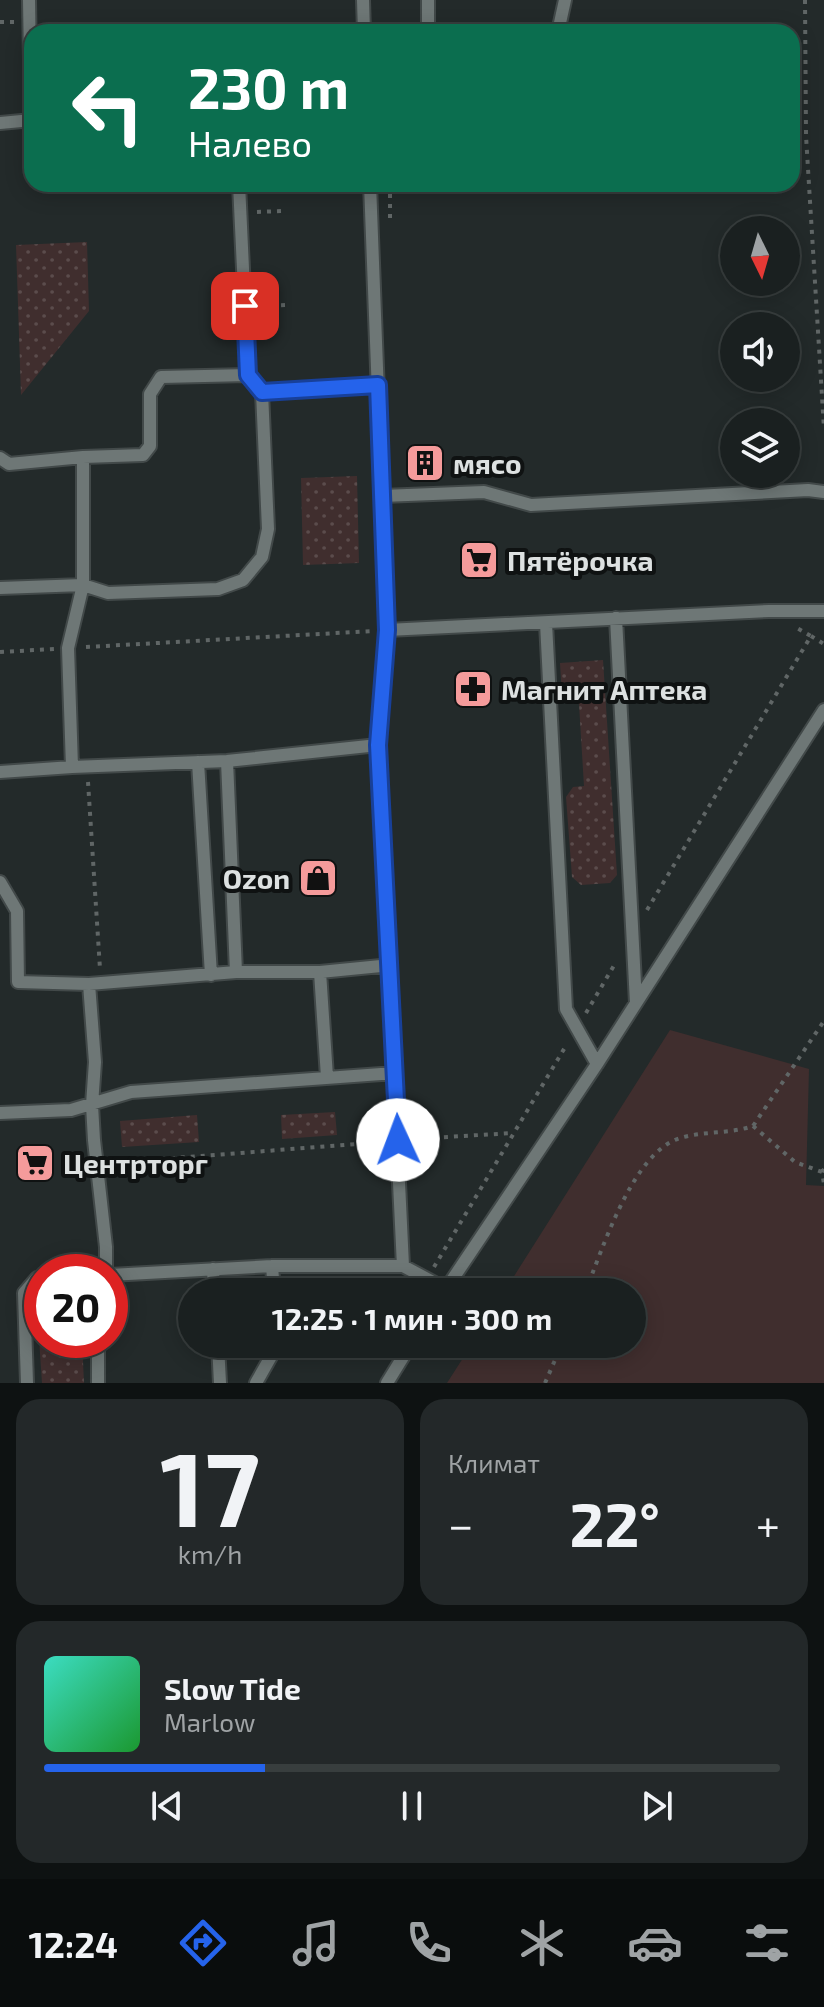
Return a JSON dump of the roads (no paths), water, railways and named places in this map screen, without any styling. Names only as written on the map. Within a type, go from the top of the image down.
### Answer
[{"type":"lane","points":[[29,0],[30,24]]},
{"type":"lane","points":[[363,0],[364,24]]},
{"type":"lane","points":[[428,0],[428,24]]},
{"type":"lane","points":[[560,24],[565,0]]},
{"type":"lane","points":[[0,123],[24,121]]},
{"type":"lane","points":[[0,588],[83,585],[108,593],[218,589],[243,580],[262,557],[268,529],[262,392],[248,375],[239,192]]},
{"type":"lane","points":[[370,192],[387,630],[378,745],[391,965],[403,1266]]},
{"type":"lane","points":[[0,458],[9,464],[143,455],[150,446],[150,394],[161,377],[248,375]]},
{"type":"lane","points":[[262,392],[378,385]]},
{"type":"lane","points":[[72,767],[68,648],[83,585],[83,457]]},
{"type":"lane","points":[[382,496],[484,492],[531,505],[808,490],[824,492]]},
{"type":"lane","points":[[387,630],[824,611]]},
{"type":"lane","points":[[616,618],[636,1003]]},
{"type":"lane","points":[[546,623],[566,1009],[597,1064]]},
{"type":"lane","points":[[454,1278],[597,1064],[824,710]]},
{"type":"lane","points":[[0,772],[227,761],[378,745]]},
{"type":"lane","points":[[227,761],[236,972]]},
{"type":"lane","points":[[198,762],[211,975]]},
{"type":"lane","points":[[0,882],[17,911],[18,982],[95,984],[236,972],[320,972],[391,965]]},
{"type":"lane","points":[[320,972],[327,1077]]},
{"type":"lane","points":[[95,984],[92,1105],[107,1254]]},
{"type":"lane","points":[[0,1113],[71,1110],[131,1092],[395,1073]]},
{"type":"lane","points":[[128,1273],[272,1266],[403,1266],[423,1278]]},
{"type":"lane","points":[[272,1266],[273,1278]]},
{"type":"lane","points":[[213,1269],[213,1278]]},
{"type":"lane","points":[[26,1358],[27,1383]]},
{"type":"lane","points":[[98,1358],[98,1383]]},
{"type":"lane","points":[[219,1358],[220,1383]]},
{"type":"lane","points":[[256,1383],[270,1358]]},
{"type":"lane","points":[[387,1383],[402,1358]]},
{"type":"place","name":"мясо","points":[[425,463]]},
{"type":"place","name":"Пятёрочка","points":[[479,560]]},
{"type":"place","name":"Магнит Аптека","points":[[473,689]]},
{"type":"place","name":"Ozon","points":[[318,878]]},
{"type":"place","name":"Центрторг","points":[[35,1163]]}]
